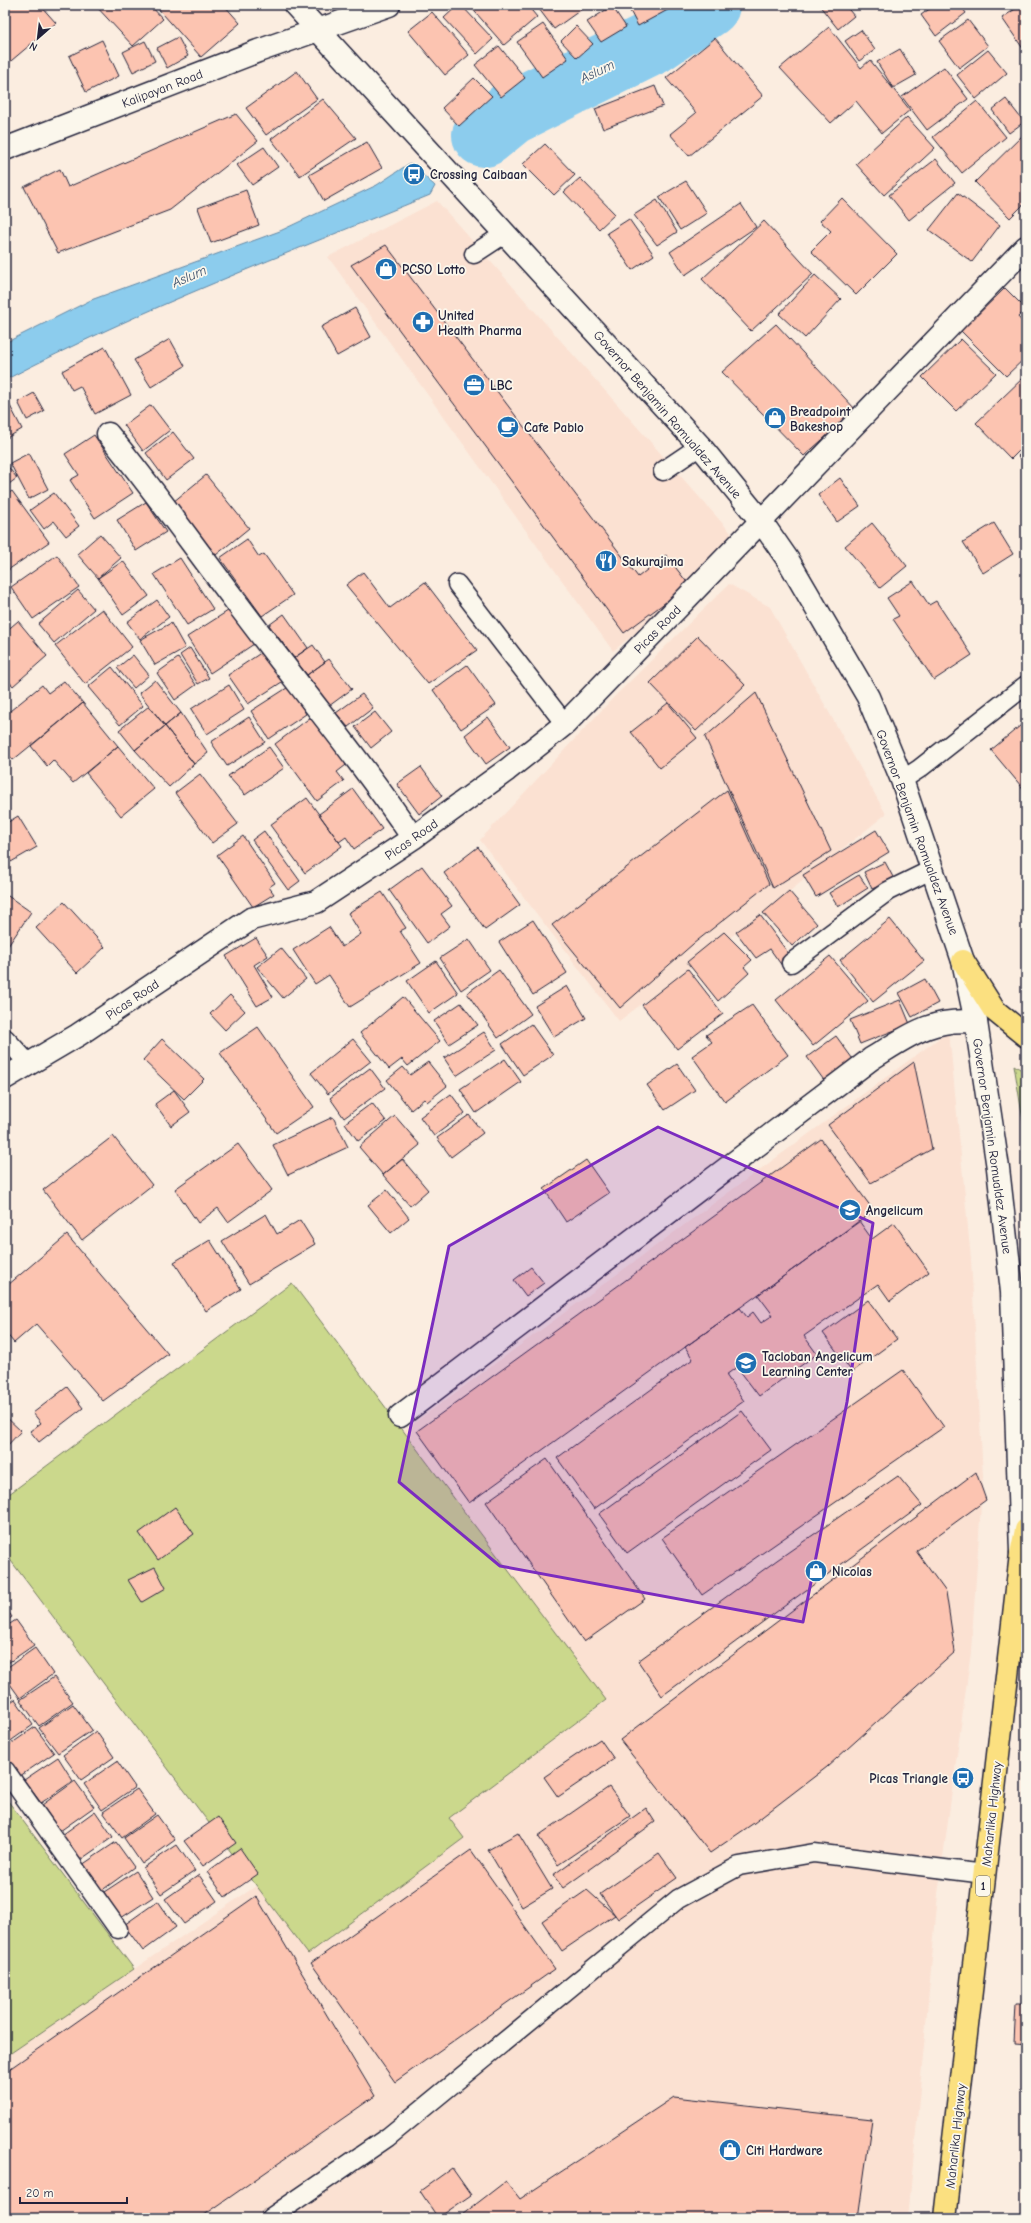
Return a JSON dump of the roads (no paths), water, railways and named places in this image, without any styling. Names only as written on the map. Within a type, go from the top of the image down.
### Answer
[{"type":"main road","points":[[963,961],[994,1010],[1026,1036]]},
{"type":"main road","name":"Maharlika Highway","points":[[945,2218],[1021,1554],[1026,1530]]},
{"type":"street","name":"Governor Benjamin Romualdez Avenue","points":[[295,5],[700,446],[761,521],[807,592],[868,697],[902,780],[934,869],[963,961],[976,1022],[999,1175],[1012,1292],[1021,1554]]},
{"type":"street","name":"Kalipayan Road","points":[[5,149],[258,51],[389,5]]},
{"type":"street","name":"Picas Road","points":[[5,1078],[78,1035],[251,920],[316,902],[413,838],[507,770],[565,724],[1026,247]]},
{"type":"street","points":[[108,434],[182,528],[232,598],[382,792],[413,838]]},
{"type":"street","points":[[400,1416],[871,1059],[922,1028],[956,1020],[976,1022]]},
{"type":"lane","points":[[474,254],[506,233]]},
{"type":"lane","points":[[663,471],[700,446]]},
{"type":"lane","points":[[457,584],[565,724]]},
{"type":"lane","points":[[902,780],[919,769],[1026,685]]},
{"type":"lane","points":[[791,963],[888,891],[934,869]]},
{"type":"lane","points":[[5,1038],[29,1064]]},
{"type":"lane","points":[[5,1770],[118,1929]]},
{"type":"lane","points":[[270,2218],[388,2137],[678,1899],[739,1866],[814,1853],[985,1874]]},
{"type":"water","points":[[410,163],[435,186],[430,195],[162,305],[5,380],[5,343],[91,300],[280,231],[377,185]]},
{"type":"waterway","name":"Aslum","points":[[484,135],[511,113],[652,43],[708,5]]},
{"type":"place","name":"Crossing Caibaan","points":[[414,174]]},
{"type":"place","name":"PCSO Lotto","points":[[386,269]]},
{"type":"place","name":"United Health Pharma","points":[[423,322]]},
{"type":"place","name":"LBC","points":[[474,385]]},
{"type":"place","name":"Breadpoint Bakeshop","points":[[775,418]]},
{"type":"place","name":"Cafe Pablo","points":[[508,427]]},
{"type":"place","name":"Sakurajima","points":[[606,561]]},
{"type":"place","name":"Angelicum","points":[[850,1210]]},
{"type":"place","name":"Tacloban Angelicum Learning Center","points":[[746,1363]]},
{"type":"place","name":"Nicolas","points":[[816,1571]]},
{"type":"place","name":"Picas Triangle","points":[[963,1778]]},
{"type":"place","name":"Citi Hardware","points":[[730,2150]]}]
